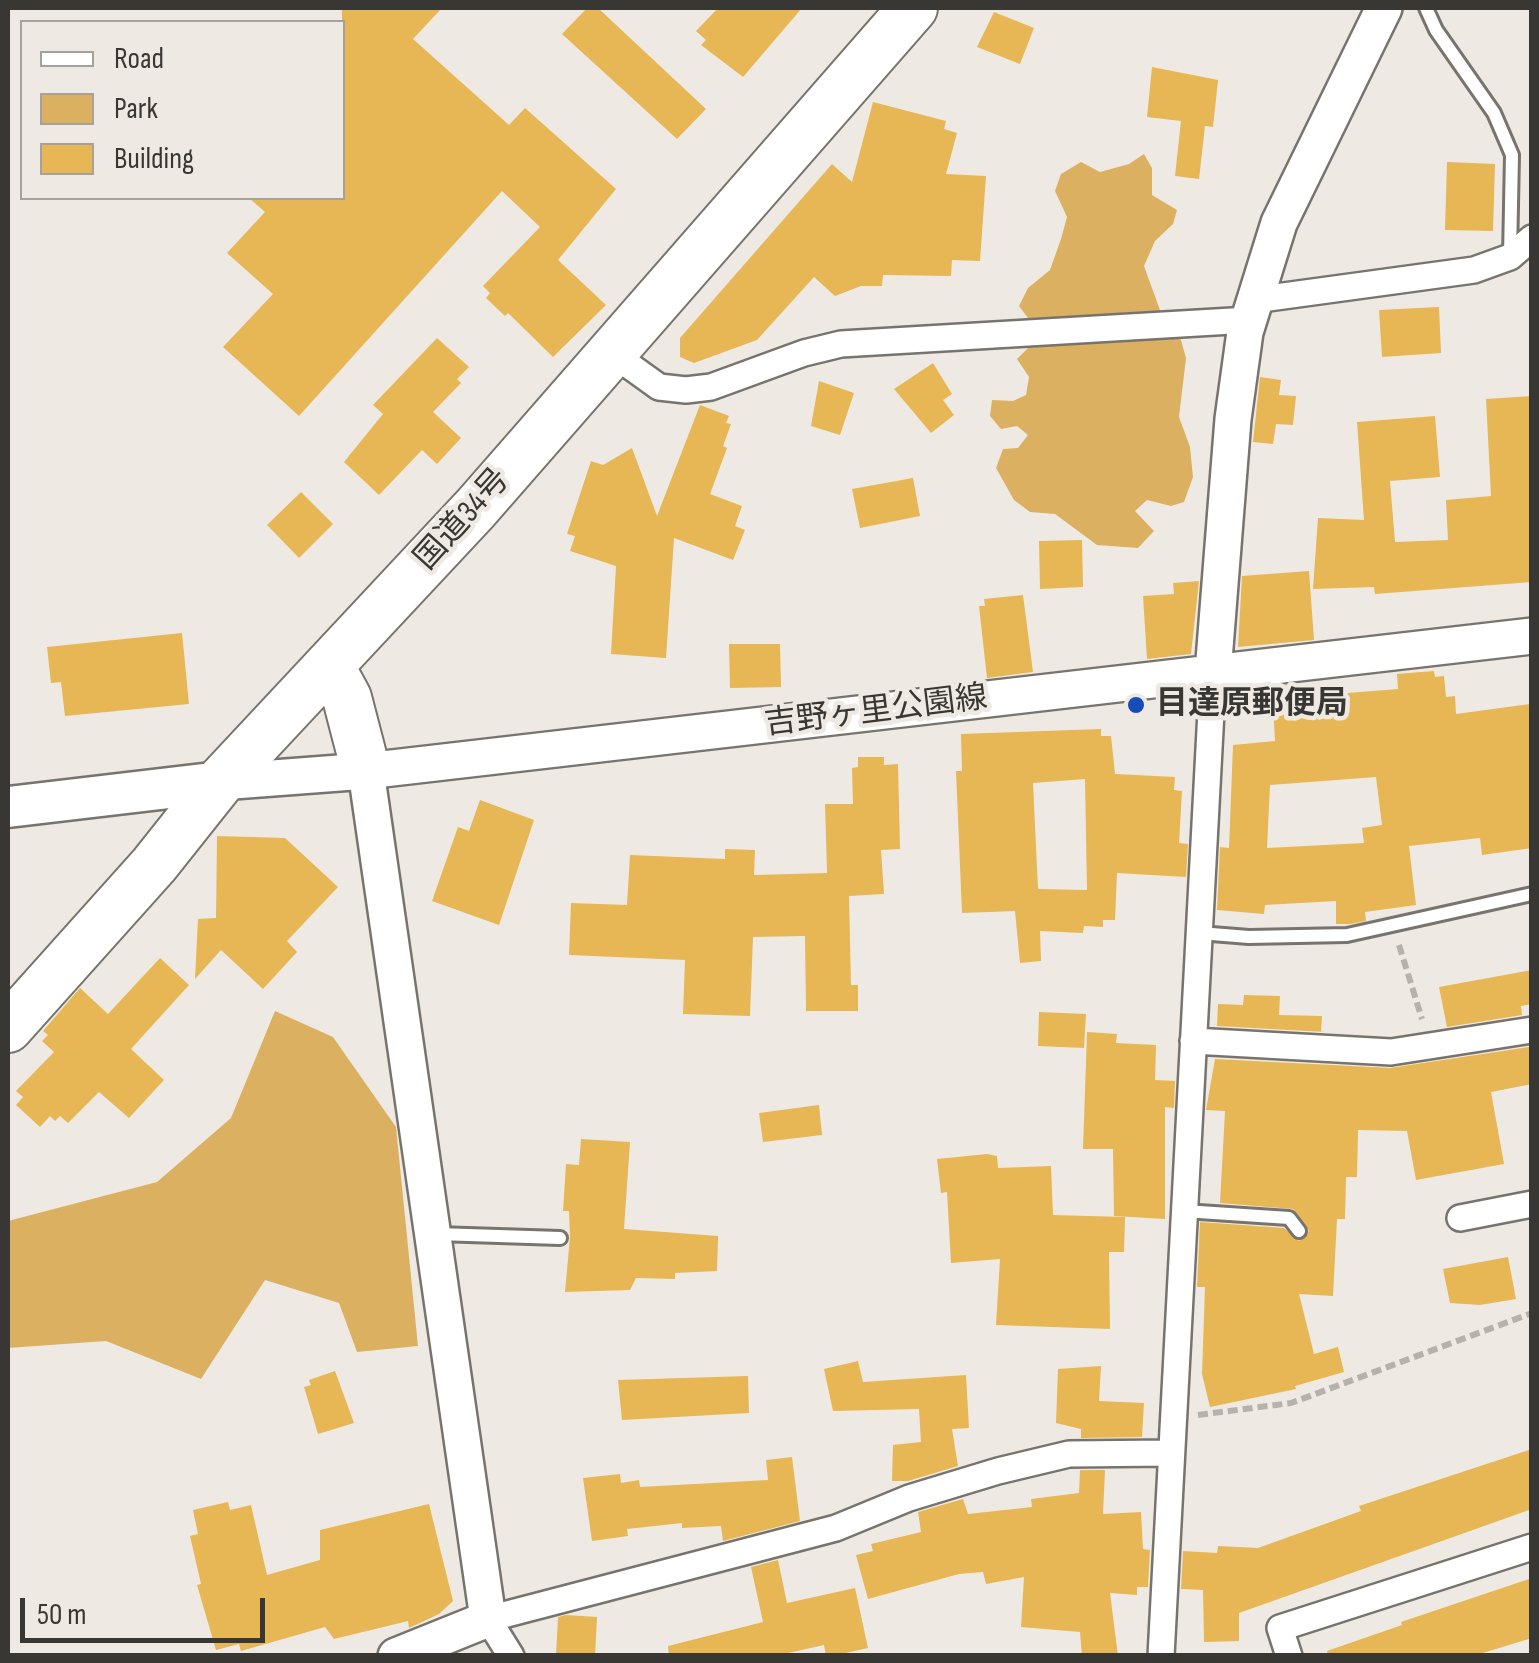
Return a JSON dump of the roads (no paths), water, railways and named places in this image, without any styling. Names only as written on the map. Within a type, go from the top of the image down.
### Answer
[{"type":"highway","name":"国道34号","points":[[8,1028],[154,865],[220,782],[476,508],[609,351],[913,8]]},
{"type":"highway","points":[[329,665],[347,698],[366,771]]},
{"type":"main road","points":[[8,807],[220,782]]},
{"type":"street","points":[[1160,1656],[1213,673],[1233,419],[1251,310],[1279,223],[1384,8]]},
{"type":"street","points":[[609,351],[658,387],[711,387],[804,353],[841,344],[1251,310],[1474,270],[1510,257],[1532,238]]},
{"type":"street","name":"吉野ヶ里公園線","points":[[220,782],[366,771],[1532,636]]},
{"type":"street","points":[[366,771],[488,1620],[511,1656]]},
{"type":"street","points":[[1193,1041],[1418,1051],[1532,1030]]},
{"type":"street","points":[[1460,1218],[1532,1204]]},
{"type":"street","points":[[396,1656],[488,1620],[836,1528],[909,1498],[998,1470],[1069,1454],[1168,1453]]},
{"type":"street","points":[[1290,1656],[1280,1628],[1532,1547]]},
{"type":"lane","points":[[1426,8],[1436,30],[1494,114],[1512,155],[1510,257]]},
{"type":"lane","points":[[1198,933],[1347,935],[1532,894]]},
{"type":"lane","points":[[1184,1211],[1289,1218],[1298,1230]]},
{"type":"lane","points":[[431,1233],[560,1238]]},
{"type":"place","name":"目達原郵便局","points":[[1136,705]]}]
